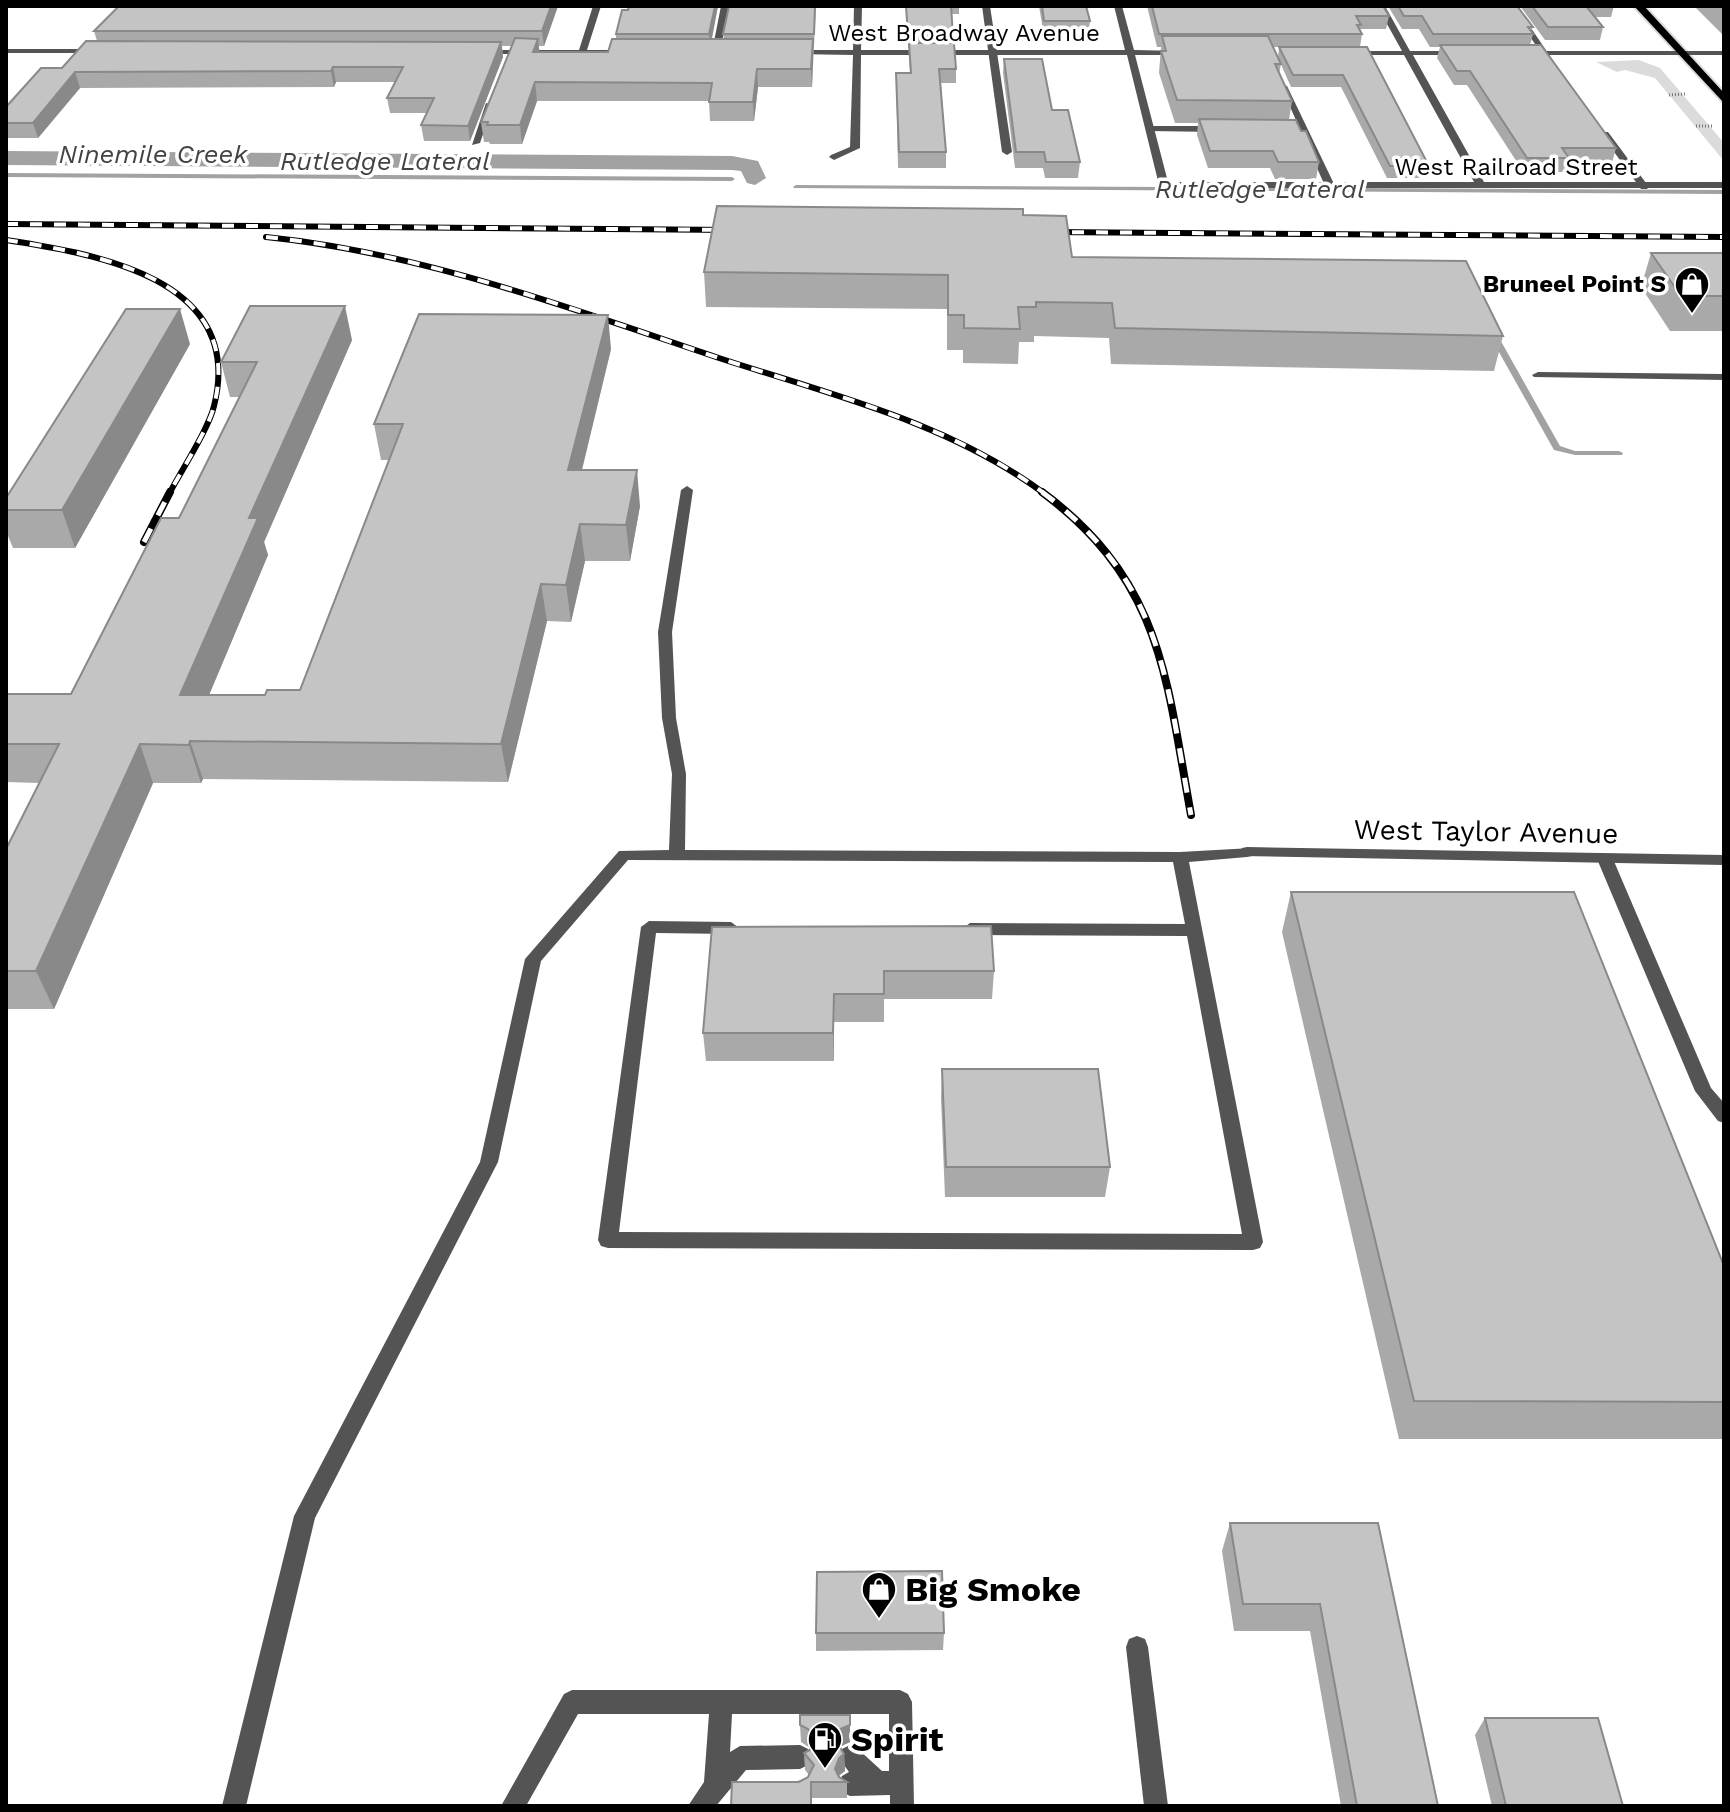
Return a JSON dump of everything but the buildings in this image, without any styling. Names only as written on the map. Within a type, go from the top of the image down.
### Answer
[{"type":"main road","points":[[1639,6],[1724,100]]},
{"type":"street","points":[[582,52],[597,6]]},
{"type":"street","points":[[716,52],[725,6]]},
{"type":"street","points":[[834,157],[855,148],[858,6]]},
{"type":"street","points":[[986,6],[1007,152]]},
{"type":"street","points":[[1118,6],[1151,129],[1227,129]]},
{"type":"street","points":[[1381,6],[1481,186]]},
{"type":"street","points":[[1512,6],[1561,73]]},
{"type":"street","points":[[6,51],[114,51]]},
{"type":"street","points":[[466,52],[644,52]]},
{"type":"street","points":[[506,67],[512,52]]},
{"type":"street","points":[[701,52],[731,52]]},
{"type":"street","name":"West Broadway Avenue","points":[[778,52],[1192,53]]},
{"type":"street","points":[[1341,53],[1470,53]]},
{"type":"street","points":[[1516,53],[1724,53]]},
{"type":"street","points":[[1278,74],[1330,186]]},
{"type":"street","points":[[475,143],[493,96]]},
{"type":"street","points":[[1598,124],[1644,187]]},
{"type":"street","name":"West Railroad Street","points":[[1151,129],[1164,185],[1724,185]]},
{"type":"street","points":[[1289,130],[1304,130]]},
{"type":"street","points":[[1538,375],[1724,377]]},
{"type":"street","points":[[677,855],[679,774],[669,718],[665,632],[687,490]]},
{"type":"street","name":"West Taylor Avenue","points":[[234,1806],[305,1516],[489,1162],[533,959],[624,855],[1180,857],[1247,852],[1724,860]]},
{"type":"street","points":[[743,928],[649,927],[608,1240],[1253,1242],[1180,857]]},
{"type":"street","points":[[1605,859],[1704,1091],[1724,1116]]},
{"type":"street","points":[[945,929],[1194,930]]},
{"type":"street","points":[[1137,1647],[1156,1806]]},
{"type":"street","points":[[513,1806],[572,1702],[900,1702],[893,1791]]},
{"type":"street","points":[[716,1783],[721,1702]]},
{"type":"street","points":[[700,1806],[716,1783],[740,1758],[800,1757]]},
{"type":"street","points":[[850,1757],[893,1791]]},
{"type":"street","points":[[716,1783],[744,1783]]},
{"type":"street","points":[[850,1784],[893,1791]]},
{"type":"path","points":[[1669,95],[1686,94]]},
{"type":"path","points":[[1696,126],[1713,126]]},
{"type":"shaded area","points":[[1639,60],[1660,68],[1724,143],[1724,161],[1655,78],[1625,70],[1617,72],[1596,62]]},
{"type":"waterway","name":"Rutledge Lateral","points":[[6,158],[732,163],[750,166],[755,178]]},
{"type":"waterway","name":"Ninemile Creek","points":[[6,175],[732,179]]},
{"type":"waterway","name":"Rutledge Lateral","points":[[796,187],[1724,192]]},
{"type":"waterway","name":"Ninemile Creek","points":[[1494,336],[1557,448],[1575,453],[1619,453]]},
{"type":"railway","points":[[6,224],[736,230]]},
{"type":"railway","points":[[1048,232],[1724,237]]},
{"type":"railway","points":[[266,237],[325,245],[440,269],[847,399],[889,413],[970,448],[1045,494]]},
{"type":"railway","points":[[6,240],[82,254],[121,265],[156,281],[187,301],[208,328],[218,363],[214,406],[201,437],[169,494]]},
{"type":"railway","points":[[144,542],[170,492]]},
{"type":"railway","points":[[1042,492],[1082,526],[1113,561],[1136,598],[1165,676],[1191,815]]},
{"type":"place","name":"Bruneel Point S","points":[[1692,315]]},
{"type":"place","name":"Big Smoke","points":[[879,1620]]},
{"type":"place","name":"Spirit","points":[[825,1770]]}]
